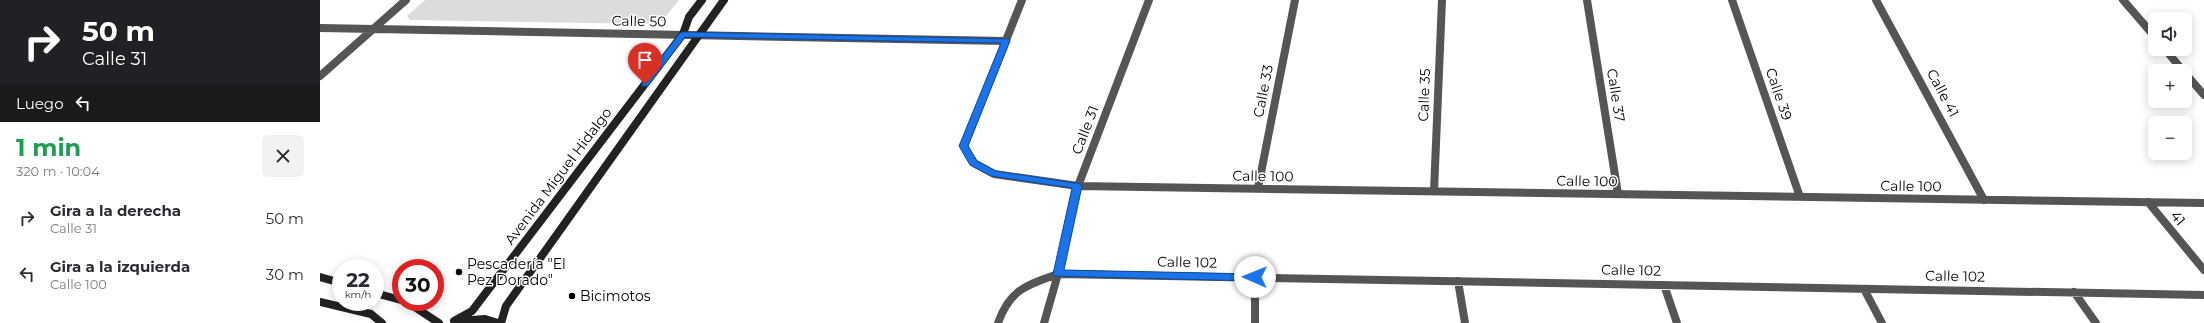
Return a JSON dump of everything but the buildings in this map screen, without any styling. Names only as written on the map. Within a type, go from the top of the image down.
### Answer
[{"type":"street","points":[[320,76],[406,0]]},
{"type":"street","name":"Avenida Miguel Hidalgo","points":[[452,322],[472,311],[683,34],[689,16],[702,0]]},
{"type":"street","points":[[452,322],[485,319],[499,323],[506,306],[724,0]]},
{"type":"street","points":[[1006,41],[1022,0]]},
{"type":"street","name":"Calle 31","points":[[1044,323],[1058,274],[1078,186],[1149,0]]},
{"type":"street","name":"Calle 33","points":[[1258,188],[1295,0]]},
{"type":"street","name":"Calle 35","points":[[1434,191],[1442,0]]},
{"type":"street","name":"Calle 37","points":[[1587,0],[1618,194]]},
{"type":"street","name":"Calle 39","points":[[1732,0],[1800,197]]},
{"type":"street","name":"Calle 41","points":[[1876,0],[1984,200]]},
{"type":"street","points":[[2123,0],[2148,29]]},
{"type":"street","name":"Calle 50","points":[[320,28],[1006,41]]},
{"type":"street","name":"Calle 100","points":[[1006,41],[964,146],[974,163],[994,174],[1078,186],[2204,203]]},
{"type":"street","points":[[2171,56],[2177,64]]},
{"type":"street","points":[[2192,81],[2204,95]]},
{"type":"street","name":"41","points":[[2148,202],[2204,270]]},
{"type":"street","points":[[998,323],[1003,307],[1012,293],[1058,274]]},
{"type":"street","name":"Calle 102","points":[[1058,274],[2204,295]]},
{"type":"street","points":[[320,277],[332,280]]},
{"type":"street","points":[[1255,277],[1255,323]]},
{"type":"street","points":[[1458,281],[1465,323]]},
{"type":"street","points":[[1664,285],[1677,323]]},
{"type":"street","points":[[1864,288],[1882,323]]},
{"type":"street","points":[[2074,292],[2096,323]]},
{"type":"street","points":[[320,302],[371,314],[382,323]]},
{"type":"street","points":[[421,311],[439,323]]},
{"type":"shaded area","points":[[425,0],[679,0],[662,21],[651,24],[410,20],[407,16]]},
{"type":"place","name":"Pescadería \"El Pez Dorado\"","points":[[459,272]]},
{"type":"place","name":"Bicimotos","points":[[572,296]]},
{"type":"route","points":[[645,84],[683,34],[1006,41],[964,146],[974,163],[994,174],[1078,186],[1058,274],[1255,277]]}]
